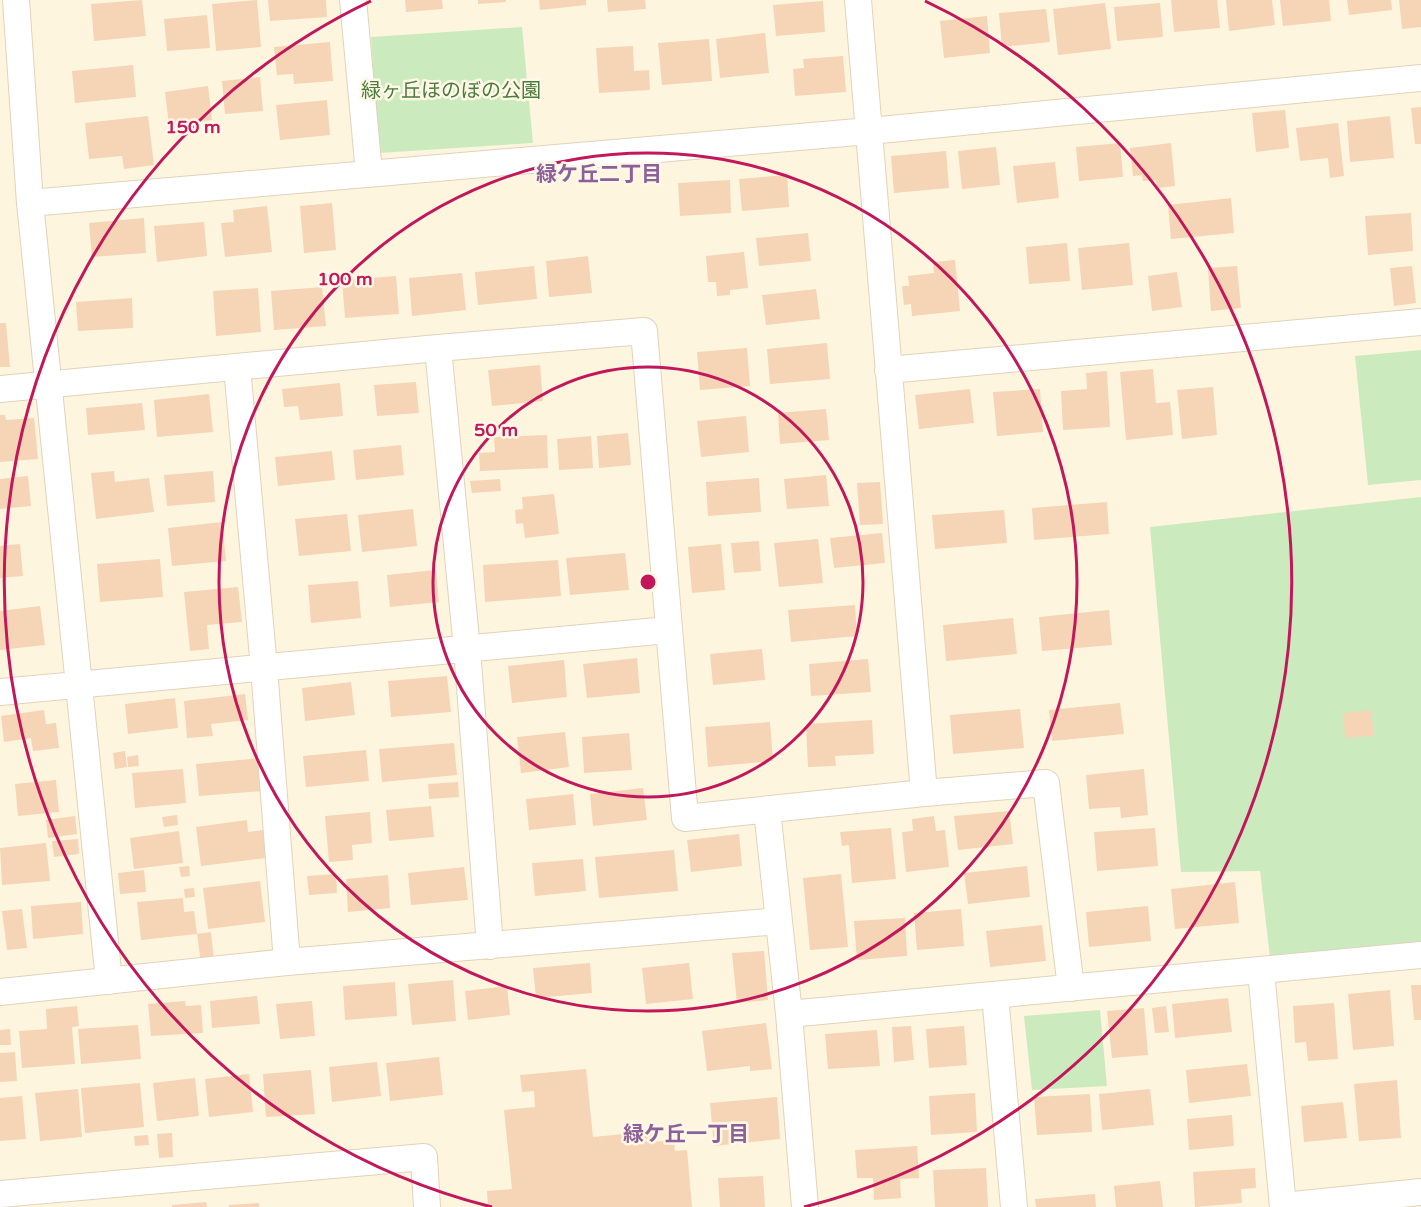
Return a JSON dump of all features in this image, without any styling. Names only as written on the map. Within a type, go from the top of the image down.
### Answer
[{"type":"street","points":[[16,0],[30,203],[109,981]]},
{"type":"street","points":[[353,0],[369,173]]},
{"type":"street","points":[[858,0],[924,793]]},
{"type":"street","points":[[30,203],[869,131],[1421,78]]},
{"type":"street","points":[[888,370],[1421,322]]},
{"type":"street","points":[[0,389],[644,331],[685,818],[924,793],[1046,783],[1071,988]]},
{"type":"street","points":[[438,348],[467,649],[490,946]]},
{"type":"street","points":[[237,367],[264,668],[286,962]]},
{"type":"street","points":[[0,692],[668,630]]},
{"type":"street","points":[[767,810],[789,1014],[805,1207]]},
{"type":"street","points":[[0,992],[286,962],[779,921]]},
{"type":"street","points":[[789,1014],[1421,955]]},
{"type":"street","points":[[1261,971],[1283,1207],[1421,1191]]},
{"type":"street","points":[[995,995],[1014,1207]]},
{"type":"street","points":[[4,1198],[424,1157],[427,1207]]},
{"type":"green space","name":"緑ヶ丘ほのぼの公園","points":[[522,27],[533,143],[379,153],[371,37]]},
{"type":"green space","points":[[1421,350],[1421,480],[1368,485],[1355,356]]},
{"type":"green space","points":[[1421,497],[1421,943],[1270,958],[1260,871],[1181,872],[1150,527]]},
{"type":"green space","points":[[1100,1010],[1107,1086],[1032,1090],[1024,1016]]},
{"type":"building","points":[[142,0],[146,36],[94,41],[91,4]]},
{"type":"building","points":[[257,0],[261,47],[216,51],[212,4]]},
{"type":"building","points":[[268,0],[326,0],[327,17],[270,21]]},
{"type":"building","points":[[405,0],[442,0],[443,9],[406,12]]},
{"type":"building","points":[[478,0],[506,0],[506,2],[478,4]]},
{"type":"building","points":[[539,0],[586,0],[586,5],[540,10]]},
{"type":"building","points":[[607,0],[645,0],[646,9],[608,12]]},
{"type":"building","points":[[1171,0],[1217,0],[1220,28],[1174,32]]},
{"type":"building","points":[[1226,0],[1272,0],[1275,25],[1229,31]]},
{"type":"building","points":[[1280,0],[1329,0],[1331,21],[1283,26]]},
{"type":"building","points":[[1347,0],[1391,0],[1392,10],[1349,15]]},
{"type":"building","points":[[1399,0],[1421,0],[1421,27],[1402,29]]},
{"type":"building","points":[[823,1],[825,32],[776,36],[773,5]]},
{"type":"building","points":[[1105,3],[1111,49],[1058,55],[1053,9]]},
{"type":"building","points":[[1160,3],[1163,37],[1117,41],[1114,7]]},
{"type":"building","points":[[1046,9],[1050,42],[1002,47],[999,13]]},
{"type":"building","points":[[207,15],[210,48],[167,51],[164,19]]},
{"type":"building","points":[[987,16],[990,53],[944,58],[940,21]]},
{"type":"building","points":[[765,33],[769,73],[720,78],[716,39]]},
{"type":"building","points":[[709,39],[712,81],[662,85],[658,43]]},
{"type":"building","points":[[330,42],[333,81],[294,84],[293,74],[277,75],[274,47]]},
{"type":"building","points":[[633,46],[634,71],[649,70],[650,90],[599,93],[596,48]]},
{"type":"building","points":[[843,56],[846,92],[795,96],[793,69],[804,68],[803,59]]},
{"type":"building","points":[[133,65],[136,97],[75,103],[72,71]]},
{"type":"building","points":[[260,77],[263,111],[225,114],[222,81]]},
{"type":"building","points":[[208,86],[212,120],[169,125],[165,92]]},
{"type":"building","points":[[327,100],[330,135],[280,140],[276,105]]},
{"type":"building","points":[[1421,107],[1421,144],[1415,144],[1411,108]]},
{"type":"building","points":[[1285,110],[1289,148],[1256,152],[1252,113]]},
{"type":"building","points":[[148,116],[154,165],[124,169],[122,156],[89,159],[85,123]]},
{"type":"building","points":[[1390,116],[1394,158],[1350,162],[1347,121]]},
{"type":"building","points":[[1338,123],[1344,176],[1330,178],[1328,158],[1300,161],[1296,128]]},
{"type":"building","points":[[1120,143],[1123,177],[1079,181],[1076,147]]},
{"type":"building","points":[[1171,143],[1175,186],[1157,188],[1156,180],[1143,181],[1142,175],[1133,176],[1130,148]]},
{"type":"building","points":[[996,147],[1000,185],[962,189],[958,151]]},
{"type":"building","points":[[946,151],[949,188],[894,193],[891,156]]},
{"type":"building","points":[[1055,162],[1059,198],[1017,203],[1013,166]]},
{"type":"building","points":[[787,175],[789,207],[742,211],[739,179]]},
{"type":"building","points":[[730,180],[731,213],[680,216],[678,183]]},
{"type":"building","points":[[1231,198],[1234,233],[1171,239],[1168,205]]},
{"type":"building","points":[[332,203],[336,250],[304,253],[300,206]]},
{"type":"building","points":[[267,206],[272,252],[225,257],[221,223],[234,222],[233,210]]},
{"type":"building","points":[[1411,213],[1413,251],[1368,255],[1365,216]]},
{"type":"building","points":[[144,218],[146,253],[92,257],[89,223]]},
{"type":"building","points":[[204,222],[207,256],[157,262],[154,226]]},
{"type":"building","points":[[808,233],[811,261],[759,266],[756,238]]},
{"type":"building","points":[[1067,243],[1070,281],[1029,284],[1026,247]]},
{"type":"building","points":[[1129,243],[1133,285],[1082,290],[1078,248]]},
{"type":"building","points":[[744,252],[748,288],[730,290],[730,295],[717,296],[716,282],[708,282],[706,256]]},
{"type":"building","points":[[588,256],[592,293],[549,297],[546,261]]},
{"type":"building","points":[[955,260],[960,311],[912,316],[911,304],[904,305],[902,286],[909,286],[908,276],[934,273],[933,262]]},
{"type":"building","points":[[534,266],[537,299],[478,305],[475,272]]},
{"type":"building","points":[[1237,266],[1241,308],[1211,311],[1208,268]]},
{"type":"building","points":[[1412,266],[1416,303],[1394,306],[1390,268]]},
{"type":"building","points":[[1177,272],[1182,307],[1152,311],[1148,276]]},
{"type":"building","points":[[462,273],[466,310],[412,316],[409,278]]},
{"type":"building","points":[[396,276],[399,314],[345,318],[342,280]]},
{"type":"building","points":[[322,287],[326,326],[274,330],[271,291]]},
{"type":"building","points":[[258,288],[261,332],[216,336],[213,291]]},
{"type":"building","points":[[816,289],[820,319],[766,325],[762,295]]},
{"type":"building","points":[[132,298],[133,328],[78,331],[76,302]]},
{"type":"building","points":[[0,323],[6,323],[10,367],[0,367]]},
{"type":"building","points":[[827,343],[830,379],[770,384],[767,349]]},
{"type":"building","points":[[747,348],[750,386],[700,390],[697,352]]},
{"type":"building","points":[[540,365],[543,401],[492,406],[488,370]]},
{"type":"building","points":[[1153,369],[1156,403],[1170,402],[1173,435],[1126,440],[1120,372]]},
{"type":"building","points":[[1107,371],[1110,427],[1063,430],[1061,391],[1087,389],[1086,373]]},
{"type":"building","points":[[416,382],[419,413],[377,416],[374,385]]},
{"type":"building","points":[[340,383],[343,416],[300,420],[298,406],[284,407],[282,389]]},
{"type":"building","points":[[1213,387],[1217,435],[1182,439],[1177,390]]},
{"type":"building","points":[[970,389],[974,423],[919,429],[915,395]]},
{"type":"building","points":[[1040,389],[1043,432],[997,436],[993,392]]},
{"type":"building","points":[[209,394],[213,432],[157,437],[154,400]]},
{"type":"building","points":[[142,403],[145,430],[88,435],[86,408]]},
{"type":"building","points":[[826,409],[829,440],[780,444],[778,413]]},
{"type":"building","points":[[0,415],[5,415],[6,420],[34,418],[38,459],[0,462]]},
{"type":"building","points":[[746,416],[749,452],[701,457],[697,421]]},
{"type":"building","points":[[628,433],[631,465],[599,468],[597,436]]},
{"type":"building","points":[[547,435],[548,468],[480,471],[479,453],[495,452],[494,437]]},
{"type":"building","points":[[591,436],[593,468],[559,470],[557,439]]},
{"type":"building","points":[[401,445],[404,475],[356,480],[353,450]]},
{"type":"building","points":[[332,451],[335,480],[278,486],[275,457]]},
{"type":"building","points":[[114,471],[115,482],[149,478],[154,512],[96,519],[91,473]]},
{"type":"building","points":[[213,471],[215,502],[167,506],[164,475]]},
{"type":"building","points":[[826,475],[829,506],[787,509],[784,479]]},
{"type":"building","points":[[28,476],[31,506],[0,509],[0,479]]},
{"type":"building","points":[[759,478],[761,512],[708,516],[706,482]]},
{"type":"building","points":[[500,479],[501,491],[472,493],[470,481]]},
{"type":"building","points":[[880,482],[883,524],[860,525],[857,483]]},
{"type":"building","points":[[554,494],[559,534],[525,538],[523,523],[516,524],[515,510],[523,509],[522,497]]},
{"type":"building","points":[[1107,502],[1109,534],[1034,540],[1032,508]]},
{"type":"building","points":[[413,509],[417,546],[362,552],[358,515]]},
{"type":"building","points":[[1004,510],[1007,543],[935,549],[932,515]]},
{"type":"building","points":[[347,514],[351,551],[299,556],[295,519]]},
{"type":"building","points":[[222,522],[226,561],[172,566],[168,528]]},
{"type":"building","points":[[882,533],[885,563],[834,568],[830,538]]},
{"type":"building","points":[[818,539],[823,583],[779,587],[774,543]]},
{"type":"building","points":[[759,541],[761,571],[734,573],[731,543]]},
{"type":"building","points":[[20,544],[23,576],[0,578],[0,546]]},
{"type":"building","points":[[721,544],[725,590],[692,593],[688,547]]},
{"type":"building","points":[[625,553],[629,590],[570,595],[566,558]]},
{"type":"building","points":[[160,559],[163,597],[100,602],[97,564]]},
{"type":"building","points":[[558,560],[561,596],[485,602],[483,565]]},
{"type":"building","points":[[436,570],[439,602],[390,607],[387,575]]},
{"type":"building","points":[[358,581],[361,618],[311,623],[308,585]]},
{"type":"building","points":[[238,587],[242,622],[207,625],[209,649],[190,651],[184,592]]},
{"type":"building","points":[[855,605],[857,636],[791,642],[788,610]]},
{"type":"building","points":[[40,606],[45,645],[0,650],[0,611]]},
{"type":"building","points":[[1109,610],[1112,645],[1042,651],[1039,617]]},
{"type":"building","points":[[1013,618],[1017,654],[946,661],[943,625]]},
{"type":"building","points":[[762,649],[765,680],[713,685],[710,654]]},
{"type":"building","points":[[637,658],[640,693],[587,698],[583,664]]},
{"type":"building","points":[[868,659],[871,692],[811,696],[809,664]]},
{"type":"building","points":[[564,660],[567,697],[512,703],[508,666]]},
{"type":"building","points":[[447,676],[451,712],[391,717],[388,681]]},
{"type":"building","points":[[351,682],[355,715],[305,721],[302,688]]},
{"type":"building","points":[[245,694],[248,720],[211,724],[213,736],[187,738],[184,701]]},
{"type":"building","points":[[175,698],[178,728],[128,734],[125,704]]},
{"type":"building","points":[[1120,703],[1124,734],[1052,741],[1049,710]]},
{"type":"building","points":[[1020,709],[1024,748],[953,754],[950,715]]},
{"type":"building","points":[[44,710],[46,724],[56,723],[59,748],[33,751],[31,738],[4,742],[1,716]]},
{"type":"building","points":[[1371,710],[1374,736],[1345,738],[1343,713]]},
{"type":"building","points":[[872,720],[874,754],[835,756],[836,766],[808,767],[806,724]]},
{"type":"building","points":[[770,722],[773,761],[708,767],[705,727]]},
{"type":"building","points":[[565,732],[569,767],[521,773],[517,737]]},
{"type":"building","points":[[629,733],[632,770],[584,773],[582,737]]},
{"type":"building","points":[[454,743],[457,775],[382,782],[379,749]]},
{"type":"building","points":[[366,750],[369,781],[306,787],[303,756]]},
{"type":"building","points":[[125,751],[127,767],[115,769],[113,753]]},
{"type":"building","points":[[138,755],[139,766],[128,767],[127,757]]},
{"type":"building","points":[[261,758],[264,791],[199,796],[196,764]]},
{"type":"building","points":[[183,769],[186,803],[135,808],[132,773]]},
{"type":"building","points":[[1144,769],[1148,815],[1121,818],[1120,807],[1089,809],[1086,775]]},
{"type":"building","points":[[56,780],[59,812],[18,816],[15,784]]},
{"type":"building","points":[[458,782],[459,797],[429,799],[428,784]]},
{"type":"building","points":[[643,788],[647,820],[593,826],[590,794]]},
{"type":"building","points":[[573,794],[576,825],[529,830],[526,799]]},
{"type":"building","points":[[431,806],[434,837],[389,841],[386,810]]},
{"type":"building","points":[[1009,811],[1013,844],[958,850],[954,816]]},
{"type":"building","points":[[370,812],[372,843],[352,845],[353,860],[329,862],[325,816]]},
{"type":"building","points":[[177,815],[178,825],[164,827],[162,817]]},
{"type":"building","points":[[75,816],[77,834],[48,838],[46,820]]},
{"type":"building","points":[[934,816],[936,831],[945,830],[949,867],[906,872],[902,832],[913,831],[912,819]]},
{"type":"building","points":[[247,820],[248,832],[263,830],[266,858],[201,866],[196,827]]},
{"type":"building","points":[[891,828],[896,879],[852,883],[849,845],[842,846],[840,832]]},
{"type":"building","points":[[1155,828],[1158,866],[1097,871],[1094,832]]},
{"type":"building","points":[[179,831],[183,863],[134,869],[130,838]]},
{"type":"building","points":[[739,834],[742,866],[691,872],[687,840]]},
{"type":"building","points":[[78,839],[79,854],[54,857],[52,841]]},
{"type":"building","points":[[46,843],[50,881],[2,885],[0,848]]},
{"type":"building","points":[[674,850],[678,891],[599,898],[595,857]]},
{"type":"building","points":[[583,859],[586,891],[535,896],[532,863]]},
{"type":"building","points":[[189,866],[190,876],[181,877],[179,867]]},
{"type":"building","points":[[1027,866],[1030,897],[968,904],[964,873]]},
{"type":"building","points":[[464,867],[468,900],[411,905],[408,873]]},
{"type":"building","points":[[144,870],[146,892],[120,894],[118,873]]},
{"type":"building","points":[[336,874],[337,893],[309,895],[307,876]]},
{"type":"building","points":[[841,874],[848,947],[810,950],[803,878]]},
{"type":"building","points":[[388,875],[390,908],[348,912],[346,879]]},
{"type":"building","points":[[260,881],[265,922],[208,929],[203,888]]},
{"type":"building","points":[[1235,882],[1239,923],[1175,929],[1171,889]]},
{"type":"building","points":[[194,888],[195,897],[185,898],[184,889]]},
{"type":"building","points":[[183,898],[184,912],[194,911],[197,934],[141,940],[137,902]]},
{"type":"building","points":[[81,902],[83,934],[33,939],[31,906]]},
{"type":"building","points":[[1148,906],[1151,941],[1089,947],[1086,912]]},
{"type":"building","points":[[22,909],[27,948],[7,950],[2,911]]},
{"type":"building","points":[[961,909],[964,946],[917,950],[914,913]]},
{"type":"building","points":[[905,918],[907,956],[857,960],[854,921]]},
{"type":"building","points":[[1042,925],[1046,961],[990,967],[986,931]]},
{"type":"building","points":[[211,932],[214,961],[201,963],[197,934]]},
{"type":"building","points":[[764,951],[768,1000],[737,1003],[732,953]]},
{"type":"building","points":[[590,963],[592,993],[536,998],[533,968]]},
{"type":"building","points":[[689,963],[693,999],[646,1004],[642,968]]},
{"type":"building","points":[[453,980],[456,1021],[412,1025],[408,984]]},
{"type":"building","points":[[395,982],[397,1016],[345,1020],[343,986]]},
{"type":"building","points":[[1411,985],[1421,985],[1421,1020],[1414,1020]]},
{"type":"building","points":[[507,986],[510,1015],[468,1020],[465,991]]},
{"type":"building","points":[[1390,990],[1394,1046],[1353,1050],[1348,994]]},
{"type":"building","points":[[257,996],[260,1024],[212,1028],[210,1001]]},
{"type":"building","points":[[1228,998],[1232,1032],[1175,1038],[1172,1004]]},
{"type":"building","points":[[185,1001],[186,1006],[201,1005],[203,1033],[151,1036],[148,1004]]},
{"type":"building","points":[[312,1001],[315,1036],[280,1039],[276,1004]]},
{"type":"building","points":[[1334,1003],[1338,1059],[1308,1061],[1306,1042],[1295,1043],[1293,1006]]},
{"type":"building","points":[[77,1006],[79,1026],[72,1027],[75,1064],[22,1068],[19,1031],[47,1029],[46,1009]]},
{"type":"building","points":[[1166,1006],[1169,1032],[1155,1033],[1152,1008]]},
{"type":"building","points":[[1144,1008],[1148,1055],[1112,1058],[1107,1011]]},
{"type":"building","points":[[766,1023],[772,1069],[750,1071],[750,1066],[707,1071],[702,1031]]},
{"type":"building","points":[[138,1025],[141,1059],[81,1064],[78,1029]]},
{"type":"building","points":[[911,1026],[914,1060],[894,1062],[892,1027]]},
{"type":"building","points":[[964,1026],[967,1065],[929,1068],[926,1029]]},
{"type":"building","points":[[10,1029],[11,1045],[0,1045],[0,1030]]},
{"type":"building","points":[[877,1030],[880,1066],[828,1069],[825,1034]]},
{"type":"building","points":[[15,1052],[17,1081],[0,1082],[0,1053]]},
{"type":"building","points":[[439,1057],[443,1095],[390,1101],[386,1063]]},
{"type":"building","points":[[377,1062],[381,1096],[332,1102],[329,1067]]},
{"type":"building","points":[[1247,1064],[1251,1096],[1189,1103],[1186,1070]]},
{"type":"building","points":[[586,1069],[593,1137],[652,1131],[653,1142],[674,1140],[675,1151],[687,1150],[692,1207],[488,1207],[487,1191],[512,1189],[504,1110],[535,1107],[534,1091],[522,1092],[520,1075]]},
{"type":"building","points":[[311,1070],[315,1114],[266,1117],[263,1074]]},
{"type":"building","points":[[249,1074],[253,1112],[209,1117],[205,1079]]},
{"type":"building","points":[[195,1078],[199,1116],[157,1121],[153,1083]]},
{"type":"building","points":[[1397,1080],[1401,1138],[1359,1141],[1354,1084]]},
{"type":"building","points":[[140,1083],[144,1127],[85,1133],[81,1088]]},
{"type":"building","points":[[78,1089],[82,1137],[40,1141],[35,1093]]},
{"type":"building","points":[[1150,1089],[1154,1125],[1102,1130],[1099,1094]]},
{"type":"building","points":[[975,1093],[977,1132],[931,1135],[929,1096]]},
{"type":"building","points":[[1090,1094],[1092,1132],[1037,1135],[1034,1097]]},
{"type":"building","points":[[22,1096],[26,1139],[0,1141],[0,1098]]},
{"type":"building","points":[[777,1097],[780,1139],[714,1146],[710,1103]]},
{"type":"building","points":[[1343,1102],[1347,1138],[1304,1142],[1301,1106]]},
{"type":"building","points":[[1232,1115],[1234,1146],[1189,1150],[1187,1119]]},
{"type":"building","points":[[172,1133],[173,1157],[159,1158],[157,1134]]},
{"type":"building","points":[[148,1135],[149,1145],[135,1146],[134,1136]]},
{"type":"building","points":[[917,1146],[919,1178],[900,1179],[901,1198],[874,1200],[873,1178],[857,1178],[855,1150]]},
{"type":"building","points":[[986,1168],[988,1207],[935,1207],[933,1170]]},
{"type":"building","points":[[1255,1168],[1256,1188],[1241,1189],[1242,1203],[1195,1207],[1193,1172]]},
{"type":"building","points":[[763,1176],[765,1207],[720,1207],[718,1178]]},
{"type":"building","points":[[1160,1181],[1163,1207],[1116,1207],[1114,1186]]},
{"type":"building","points":[[1095,1194],[1096,1207],[1036,1207],[1035,1199]]},
{"type":"building","points":[[206,1202],[207,1207],[172,1207],[172,1205]]},
{"type":"building","points":[[259,1203],[259,1207],[229,1207],[229,1205]]},
{"type":"district","name":"緑ケ丘二丁目","points":[[599,174]]},
{"type":"district","name":"緑ケ丘一丁目","points":[[686,1134]]}]
